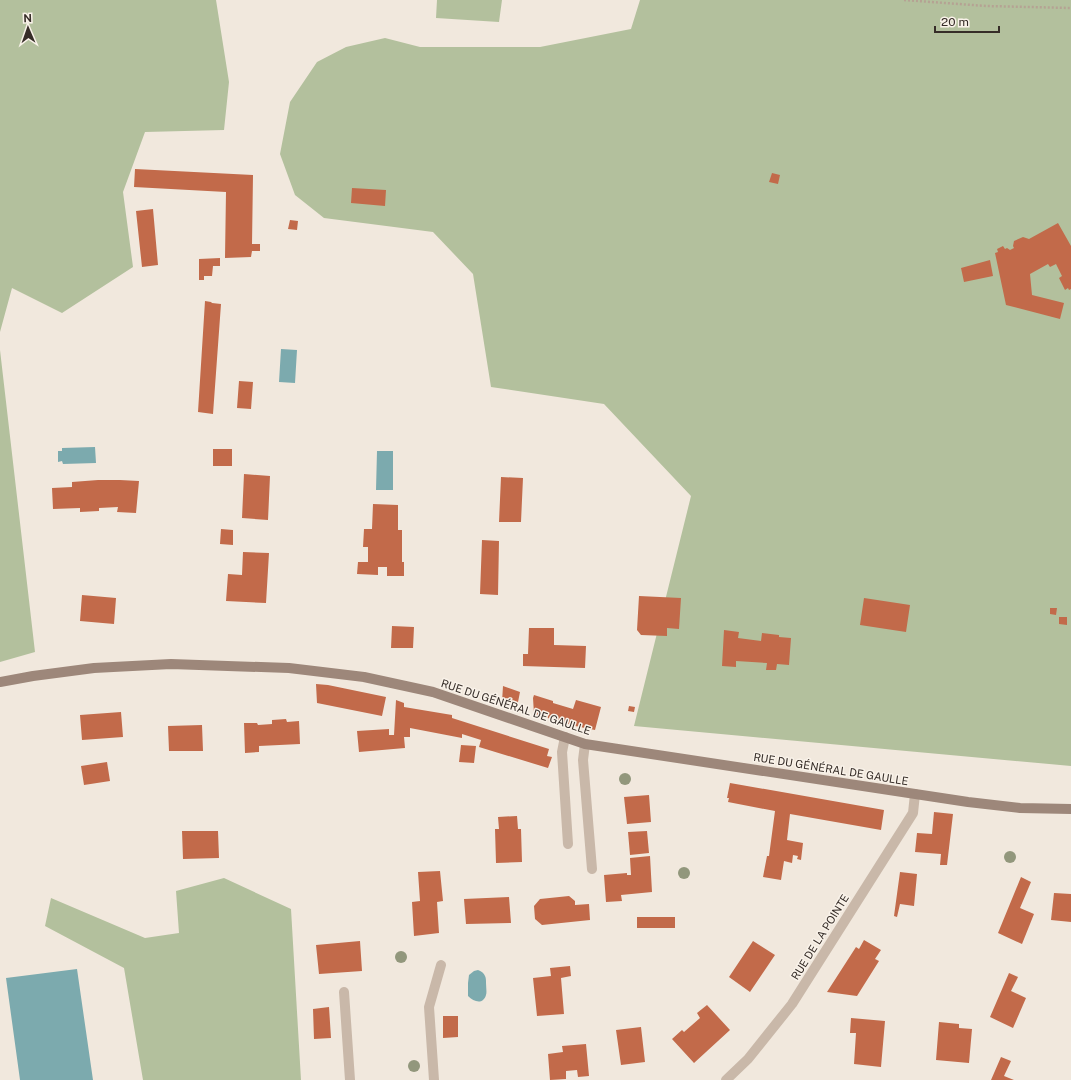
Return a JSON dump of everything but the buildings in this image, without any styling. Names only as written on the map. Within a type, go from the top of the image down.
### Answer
[{"type":"main road","name":"RUE DU GÉNÉRAL DE GAULLE","points":[[0,682],[94,668],[171,664],[289,668],[364,677],[432,692],[585,744],[968,802],[1020,808],[1071,809]]},
{"type":"street","points":[[565,737],[562,752],[568,844]]},
{"type":"street","points":[[585,744],[583,760],[592,869]]},
{"type":"street","name":"RUE DE LA POINTE","points":[[726,1080],[748,1059],[792,1004],[913,813],[915,794]]},
{"type":"street","points":[[434,1080],[429,1007],[441,965]]},
{"type":"street","points":[[344,992],[350,1080]]},
{"type":"path","points":[[904,0],[986,6],[1071,8]]},
{"type":"green space","points":[[0,0],[216,0],[229,82],[224,130],[145,132],[123,192],[133,267],[62,313],[12,288],[0,332]]},
{"type":"green space","points":[[437,0],[502,0],[499,22],[436,18]]},
{"type":"green space","points":[[640,0],[1071,0],[1071,766],[634,726],[691,496],[604,404],[491,387],[473,274],[433,232],[324,218],[295,195],[280,154],[290,102],[317,62],[346,47],[385,38],[420,47],[540,47],[631,29]]},
{"type":"green space","points":[[0,350],[35,652],[0,662]]},
{"type":"green space","points":[[224,878],[291,909],[301,1080],[143,1080],[124,968],[45,926],[51,898],[145,938],[179,933],[176,891]]},
{"type":"water","points":[[281,349],[297,350],[295,383],[279,382]]},
{"type":"water","points":[[95,447],[96,463],[63,464],[62,461],[58,462],[58,451],[62,451],[62,448]]},
{"type":"water","points":[[377,451],[393,451],[393,490],[376,490]]},
{"type":"water","points":[[77,969],[93,1080],[20,1080],[6,978]]},
{"type":"water","points":[[478,970],[483,973],[486,980],[486,995],[483,1000],[478,1002],[468,996],[468,983],[469,975]]}]
